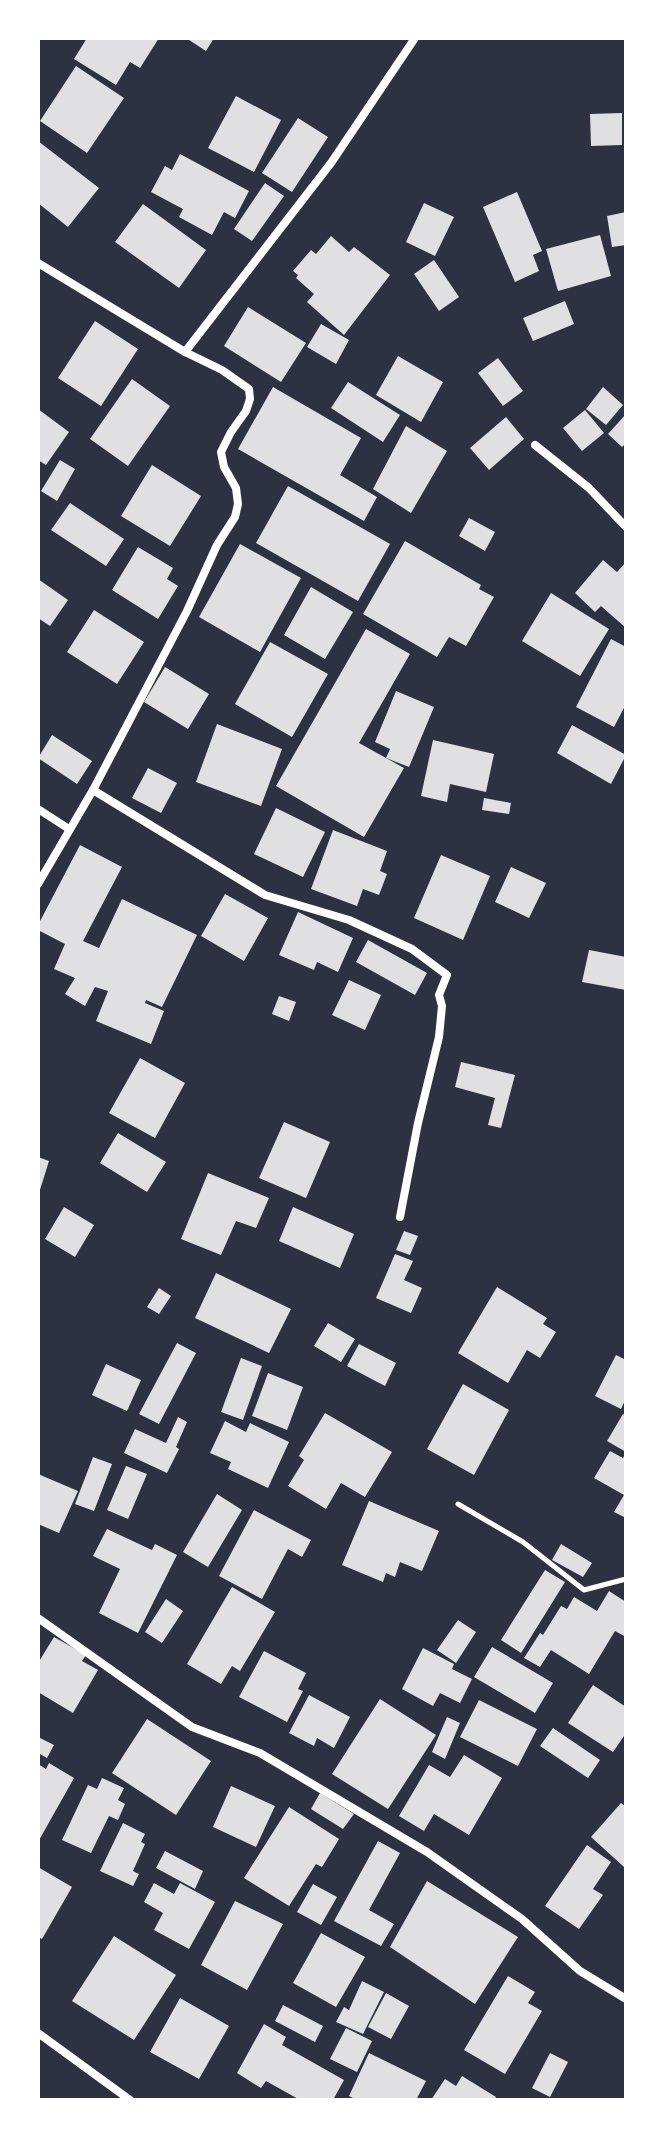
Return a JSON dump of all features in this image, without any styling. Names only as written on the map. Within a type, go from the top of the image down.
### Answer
[{"type":"street","points":[[185,352],[331,163],[415,38]]},
{"type":"street","points":[[38,263],[185,352],[222,370],[249,389],[251,394],[246,411],[221,452],[224,467],[236,488],[238,504],[235,517],[217,545],[187,611],[93,790],[38,884]]},
{"type":"street","points":[[535,445],[589,488],[626,527]]},
{"type":"street","points":[[93,790],[265,895],[349,920],[412,949],[447,975],[439,995],[442,1006],[439,1037],[400,1217]]},
{"type":"street","points":[[38,809],[69,829]]},
{"type":"street","points":[[38,1618],[192,1727],[260,1753],[427,1852],[522,1919],[580,1971],[626,1999]]},
{"type":"street","points":[[38,2033],[130,2100]]},
{"type":"path","points":[[458,1504],[523,1542],[584,1590],[626,1579]]},
{"type":"building","points":[[87,38],[159,38],[140,68],[130,62],[116,85],[74,59]]},
{"type":"building","points":[[186,38],[214,38],[206,51]]},
{"type":"building","points":[[76,66],[124,98],[87,153],[40,121]]},
{"type":"building","points":[[236,96],[281,120],[254,172],[208,148]]},
{"type":"building","points":[[622,113],[622,145],[591,146],[590,114]]},
{"type":"building","points":[[298,118],[328,137],[292,192],[262,173]]},
{"type":"building","points":[[38,141],[99,188],[68,227],[38,203]]},
{"type":"building","points":[[180,154],[249,191],[235,218],[224,212],[212,235],[179,217],[183,209],[151,192],[165,166],[172,170]]},
{"type":"building","points":[[265,183],[284,196],[252,241],[234,229]]},
{"type":"building","points":[[517,192],[542,251],[533,255],[539,271],[515,282],[483,207]]},
{"type":"building","points":[[424,203],[454,217],[435,256],[406,242]]},
{"type":"building","points":[[143,204],[206,250],[179,288],[115,242]]},
{"type":"building","points":[[626,212],[626,245],[612,247],[607,216]]},
{"type":"building","points":[[600,235],[611,276],[558,291],[546,249]]},
{"type":"building","points":[[331,236],[349,252],[354,247],[390,275],[344,335],[307,302],[314,294],[296,278],[298,275],[293,271],[311,250],[316,254]]},
{"type":"building","points":[[434,260],[459,297],[439,311],[414,274]]},
{"type":"building","points":[[565,301],[574,324],[533,341],[523,318]]},
{"type":"building","points":[[248,307],[306,343],[281,382],[224,346]]},
{"type":"building","points":[[95,321],[138,349],[101,406],[58,378]]},
{"type":"building","points":[[321,324],[349,340],[336,364],[307,347]]},
{"type":"building","points":[[398,356],[443,382],[421,422],[376,395]]},
{"type":"building","points":[[498,358],[523,391],[503,406],[478,373]]},
{"type":"building","points":[[132,379],[170,406],[128,466],[90,439]]},
{"type":"building","points":[[348,382],[400,415],[383,442],[331,408]]},
{"type":"building","points":[[273,387],[361,438],[340,475],[377,497],[364,521],[238,449]]},
{"type":"building","points":[[603,387],[623,405],[606,425],[586,409]]},
{"type":"building","points":[[38,409],[69,432],[46,465],[38,460]]},
{"type":"building","points":[[585,410],[604,433],[582,451],[563,428]]},
{"type":"building","points":[[626,414],[626,443],[622,447],[608,434]]},
{"type":"building","points":[[506,417],[524,439],[489,470],[470,448]]},
{"type":"building","points":[[406,426],[447,451],[411,513],[373,489]]},
{"type":"building","points":[[60,460],[75,469],[57,501],[41,491]]},
{"type":"building","points":[[152,465],[201,496],[170,546],[121,516]]},
{"type":"building","points":[[288,486],[390,544],[358,601],[256,543]]},
{"type":"building","points":[[70,503],[124,539],[106,566],[51,530]]},
{"type":"building","points":[[469,518],[495,532],[485,551],[459,536]]},
{"type":"building","points":[[405,541],[481,585],[479,589],[494,597],[466,646],[449,637],[437,657],[363,614]]},
{"type":"building","points":[[240,544],[301,578],[260,652],[199,617]]},
{"type":"building","points":[[138,547],[173,568],[167,579],[178,586],[158,619],[112,590]]},
{"type":"building","points":[[603,560],[617,572],[626,562],[626,628],[601,606],[595,612],[575,593]]},
{"type":"building","points":[[38,579],[68,600],[50,626],[38,618]]},
{"type":"building","points":[[311,587],[353,612],[325,659],[284,635]]},
{"type":"building","points":[[551,593],[609,629],[580,676],[522,641]]},
{"type":"building","points":[[94,610],[144,642],[117,684],[67,652]]},
{"type":"building","points":[[366,629],[410,654],[359,743],[404,768],[364,837],[276,786]]},
{"type":"building","points":[[611,639],[626,647],[626,704],[614,727],[576,707]]},
{"type":"building","points":[[270,642],[328,674],[292,737],[235,704]]},
{"type":"building","points":[[165,667],[209,694],[188,729],[144,702]]},
{"type":"building","points":[[396,691],[434,707],[409,767],[386,758],[390,749],[375,742]]},
{"type":"building","points":[[217,724],[282,749],[261,806],[196,782]]},
{"type":"building","points":[[572,725],[626,755],[611,784],[557,753]]},
{"type":"building","points":[[52,735],[92,761],[77,784],[38,758]]},
{"type":"building","points":[[433,740],[494,754],[486,792],[450,784],[447,802],[421,796]]},
{"type":"building","points":[[148,768],[177,783],[161,813],[132,798]]},
{"type":"building","points":[[484,798],[511,803],[509,814],[482,810]]},
{"type":"building","points":[[276,808],[325,832],[303,877],[254,854]]},
{"type":"building","points":[[333,830],[387,851],[380,871],[387,874],[379,895],[363,889],[357,906],[311,889]]},
{"type":"building","points":[[80,845],[122,867],[83,941],[99,948],[122,899],[197,935],[162,1007],[146,1000],[145,1003],[164,1011],[151,1044],[96,1021],[108,991],[95,987],[85,1006],[65,994],[75,978],[54,969],[65,944],[38,930]]},
{"type":"building","points":[[441,855],[490,876],[463,940],[414,918]]},
{"type":"building","points":[[511,867],[546,883],[529,918],[495,902]]},
{"type":"building","points":[[225,894],[268,918],[244,961],[201,936]]},
{"type":"building","points":[[298,912],[353,938],[338,972],[317,962],[314,970],[279,955]]},
{"type":"building","points":[[368,940],[427,973],[415,995],[356,962]]},
{"type":"building","points":[[589,950],[626,957],[626,990],[582,982]]},
{"type":"building","points":[[349,980],[381,995],[365,1030],[332,1015]]},
{"type":"building","points":[[279,996],[296,1002],[289,1021],[272,1014]]},
{"type":"building","points":[[140,1058],[185,1083],[155,1138],[109,1113]]},
{"type":"building","points":[[461,1062],[515,1075],[501,1128],[488,1125],[495,1098],[455,1087]]},
{"type":"building","points":[[284,1122],[330,1142],[306,1198],[259,1178]]},
{"type":"building","points":[[118,1133],[166,1162],[147,1192],[100,1163]]},
{"type":"building","points":[[38,1157],[49,1161],[39,1193],[38,1193]]},
{"type":"building","points":[[208,1173],[269,1198],[256,1228],[236,1221],[221,1255],[181,1239]]},
{"type":"building","points":[[64,1207],[94,1225],[75,1257],[45,1239]]},
{"type":"building","points":[[293,1207],[354,1234],[340,1268],[279,1241]]},
{"type":"building","points":[[404,1231],[418,1236],[410,1255],[396,1250]]},
{"type":"building","points":[[395,1254],[413,1261],[404,1280],[422,1288],[411,1313],[376,1298]]},
{"type":"building","points":[[216,1273],[291,1309],[269,1353],[195,1318]]},
{"type":"building","points":[[497,1287],[547,1318],[543,1324],[556,1332],[540,1358],[527,1350],[508,1383],[458,1353]]},
{"type":"building","points":[[159,1288],[171,1296],[159,1314],[147,1307]]},
{"type":"building","points":[[328,1323],[355,1339],[341,1362],[314,1346]]},
{"type":"building","points":[[177,1343],[196,1353],[159,1424],[139,1414]]},
{"type":"building","points":[[359,1344],[396,1363],[385,1386],[347,1366]]},
{"type":"building","points":[[616,1355],[626,1360],[626,1398],[621,1409],[595,1396]]},
{"type":"building","points":[[241,1358],[262,1366],[243,1420],[221,1412]]},
{"type":"building","points":[[106,1364],[141,1380],[127,1411],[92,1395]]},
{"type":"building","points":[[268,1373],[303,1387],[287,1430],[252,1416]]},
{"type":"building","points":[[463,1384],[509,1410],[474,1475],[427,1449]]},
{"type":"building","points":[[325,1413],[392,1452],[365,1497],[341,1483],[326,1509],[288,1486],[304,1460],[299,1456]]},
{"type":"building","points":[[623,1414],[626,1416],[626,1452],[607,1441]]},
{"type":"building","points":[[178,1417],[187,1422],[176,1447],[179,1449],[167,1473],[124,1453],[135,1429],[166,1443]]},
{"type":"building","points":[[225,1421],[246,1432],[250,1423],[289,1442],[268,1488],[228,1469],[231,1462],[210,1453]]},
{"type":"building","points":[[610,1451],[623,1458],[626,1452],[626,1518],[614,1512],[624,1495],[594,1478]]},
{"type":"building","points":[[93,1457],[112,1464],[94,1511],[75,1504]]},
{"type":"building","points":[[126,1466],[147,1474],[128,1519],[107,1510]]},
{"type":"building","points":[[38,1474],[78,1491],[59,1533],[38,1524]]},
{"type":"building","points":[[217,1494],[242,1510],[208,1567],[183,1552]]},
{"type":"building","points":[[369,1501],[439,1531],[422,1571],[400,1562],[395,1577],[386,1573],[383,1582],[342,1565]]},
{"type":"building","points":[[254,1510],[311,1540],[302,1557],[288,1549],[262,1599],[219,1576]]},
{"type":"building","points":[[107,1529],[152,1550],[155,1544],[177,1555],[138,1633],[99,1613],[120,1569],[93,1556]]},
{"type":"building","points":[[561,1544],[592,1563],[583,1577],[552,1560]]},
{"type":"building","points":[[545,1570],[565,1582],[521,1653],[501,1640]]},
{"type":"building","points":[[232,1587],[275,1612],[240,1671],[232,1666],[221,1684],[187,1664]]},
{"type":"building","points":[[609,1591],[626,1602],[626,1637],[615,1631],[589,1674],[551,1650],[540,1667],[524,1658],[561,1606],[567,1609],[574,1597],[597,1611]]},
{"type":"building","points":[[166,1599],[183,1611],[162,1643],[145,1632]]},
{"type":"building","points":[[458,1620],[476,1632],[456,1663],[437,1650]]},
{"type":"building","points":[[54,1637],[86,1655],[82,1661],[98,1670],[73,1713],[38,1692],[38,1663]]},
{"type":"building","points":[[492,1647],[553,1683],[535,1713],[474,1677]]},
{"type":"building","points":[[423,1648],[454,1664],[452,1669],[472,1679],[460,1703],[440,1693],[433,1706],[402,1689]]},
{"type":"building","points":[[264,1651],[306,1673],[298,1689],[303,1691],[287,1722],[239,1697]]},
{"type":"building","points":[[593,1685],[626,1707],[626,1733],[613,1752],[568,1723]]},
{"type":"building","points":[[309,1695],[350,1717],[334,1748],[317,1738],[314,1746],[289,1733]]},
{"type":"building","points":[[380,1699],[436,1735],[388,1809],[332,1774]]},
{"type":"building","points":[[479,1700],[537,1729],[518,1766],[460,1737]]},
{"type":"building","points":[[447,1717],[460,1723],[445,1759],[432,1752]]},
{"type":"building","points":[[147,1719],[211,1761],[176,1815],[112,1773]]},
{"type":"building","points":[[553,1728],[600,1760],[588,1778],[540,1746]]},
{"type":"building","points":[[38,1737],[54,1745],[47,1758],[38,1753]]},
{"type":"building","points":[[464,1755],[502,1778],[469,1835],[434,1814],[424,1831],[399,1816],[429,1765],[450,1777]]},
{"type":"building","points":[[49,1763],[74,1778],[38,1842],[38,1764],[46,1769]]},
{"type":"building","points":[[102,1778],[124,1788],[118,1800],[125,1804],[118,1820],[109,1816],[91,1853],[62,1840],[88,1785],[97,1789]]},
{"type":"building","points":[[231,1786],[275,1806],[256,1847],[213,1827]]},
{"type":"building","points":[[320,1793],[354,1814],[343,1829],[311,1809]]},
{"type":"building","points":[[621,1803],[626,1807],[624,1867],[591,1837]]},
{"type":"building","points":[[289,1807],[339,1839],[322,1867],[316,1864],[289,1906],[244,1878]]},
{"type":"building","points":[[123,1823],[145,1834],[141,1842],[145,1844],[133,1871],[139,1874],[133,1886],[100,1871]]},
{"type":"building","points":[[378,1841],[400,1853],[369,1910],[394,1924],[381,1946],[334,1921]]},
{"type":"building","points":[[587,1845],[611,1862],[593,1889],[603,1895],[579,1929],[545,1906]]},
{"type":"building","points":[[165,1851],[203,1871],[195,1889],[156,1868]]},
{"type":"building","points":[[38,1867],[72,1887],[42,1939],[38,1937]]},
{"type":"building","points":[[427,1881],[518,1937],[475,2004],[390,1947]]},
{"type":"building","points":[[154,1883],[174,1894],[180,1883],[215,1902],[189,1949],[154,1930],[163,1913],[144,1902]]},
{"type":"building","points":[[313,1884],[337,1897],[321,1925],[297,1912]]},
{"type":"building","points":[[235,1901],[283,1924],[247,1990],[201,1965]]},
{"type":"building","points":[[321,1933],[365,1957],[336,2007],[293,1983]]},
{"type":"building","points":[[114,1936],[176,1975],[134,2040],[72,2001]]},
{"type":"building","points":[[508,1976],[535,1992],[528,2003],[542,2011],[505,2074],[464,2050]]},
{"type":"building","points":[[362,1981],[384,1992],[363,2034],[336,2022],[344,2007],[349,2010]]},
{"type":"building","points":[[386,1993],[409,2006],[391,2039],[368,2027]]},
{"type":"building","points":[[180,1998],[229,2026],[199,2079],[150,2052]]},
{"type":"building","points":[[283,2005],[323,2026],[315,2042],[275,2021]]},
{"type":"building","points":[[264,2024],[286,2037],[282,2045],[344,2080],[333,2100],[300,2100],[266,2081],[261,2088],[237,2073]]},
{"type":"building","points":[[346,2028],[372,2041],[357,2072],[330,2059]]},
{"type":"building","points":[[369,2053],[426,2081],[416,2100],[357,2100],[349,2096]]},
{"type":"building","points":[[550,2053],[568,2062],[550,2097],[532,2088]]},
{"type":"building","points":[[462,2076],[496,2097],[494,2100],[431,2100],[445,2079],[456,2086]]}]
